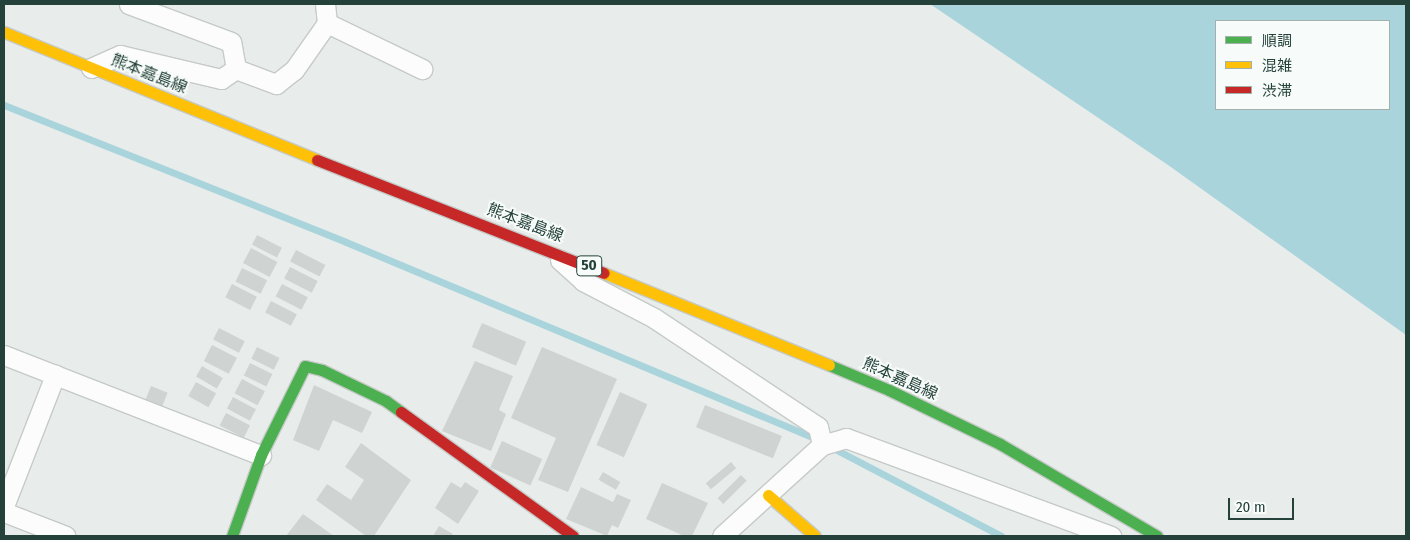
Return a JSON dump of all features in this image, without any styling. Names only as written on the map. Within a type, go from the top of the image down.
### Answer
[{"type":"main road","name":"熊本嘉島線","points":[[4,32],[549,250],[889,390],[1000,444],[1157,536]]},
{"type":"main road","points":[[232,536],[262,455],[287,397],[305,366],[322,370],[386,401],[573,536]]},
{"type":"main road","points":[[768,495],[815,536]]},
{"type":"street","points":[[129,4],[231,42],[236,69]]},
{"type":"street","points":[[236,69],[276,84],[294,70],[326,23],[325,4]]},
{"type":"street","points":[[326,23],[422,69]]},
{"type":"street","points":[[91,68],[120,56],[221,78],[236,69]]},
{"type":"street","points":[[549,250],[583,281],[654,318],[818,427],[822,445]]},
{"type":"street","points":[[4,355],[262,455]]},
{"type":"street","points":[[4,506],[55,375]]},
{"type":"street","points":[[722,536],[822,445],[846,438],[1111,536]]},
{"type":"street","points":[[4,512],[66,536]]},
{"type":"water","points":[[930,4],[1406,4],[1406,335],[1168,165]]},
{"type":"building","points":[[257,235],[282,248],[277,258],[252,245]]},
{"type":"building","points":[[251,248],[277,262],[270,277],[243,263]]},
{"type":"building","points":[[296,250],[325,265],[320,277],[290,262]]},
{"type":"building","points":[[290,267],[318,281],[312,293],[284,279]]},
{"type":"building","points":[[242,268],[267,280],[261,294],[235,281]]},
{"type":"building","points":[[232,284],[257,297],[250,310],[225,297]]},
{"type":"building","points":[[282,284],[308,297],[301,310],[276,296]]},
{"type":"building","points":[[271,301],[297,314],[291,326],[265,313]]},
{"type":"building","points":[[482,323],[526,342],[516,366],[472,347]]},
{"type":"building","points":[[219,328],[245,341],[239,353],[213,340]]},
{"type":"building","points":[[212,345],[237,358],[229,374],[204,361]]},
{"type":"building","points":[[257,347],[279,358],[274,370],[251,359]]},
{"type":"building","points":[[542,347],[617,379],[568,492],[538,480],[556,438],[511,418]]},
{"type":"building","points":[[475,361],[513,376],[499,410],[506,414],[491,451],[442,431]]},
{"type":"building","points":[[250,363],[272,374],[266,387],[244,376]]},
{"type":"building","points":[[202,366],[223,378],[217,388],[196,376]]},
{"type":"building","points":[[242,379],[265,391],[257,405],[234,393]]},
{"type":"building","points":[[196,382],[216,393],[208,407],[188,396]]},
{"type":"building","points":[[314,385],[372,412],[362,433],[333,420],[319,451],[293,440]]},
{"type":"building","points":[[151,386],[168,393],[162,408],[145,401]]},
{"type":"building","points":[[620,392],[647,404],[624,457],[596,445]]},
{"type":"building","points":[[233,397],[256,409],[250,421],[227,408]]},
{"type":"building","points":[[705,405],[782,436],[773,458],[696,427]]},
{"type":"building","points":[[226,413],[250,425],[244,438],[220,425]]},
{"type":"building","points":[[502,441],[542,459],[530,485],[490,467]]},
{"type":"building","points":[[361,443],[411,480],[374,536],[366,536],[316,500],[327,484],[351,500],[364,480],[345,467]]},
{"type":"building","points":[[731,462],[736,468],[711,489],[706,483]]},
{"type":"building","points":[[603,472],[620,482],[616,490],[598,480]]},
{"type":"building","points":[[741,475],[747,481],[723,504],[718,498]]},
{"type":"building","points":[[451,482],[461,488],[465,482],[479,491],[458,524],[435,508]]},
{"type":"building","points":[[662,483],[708,503],[692,536],[684,536],[646,519]]},
{"type":"building","points":[[581,487],[613,502],[617,494],[631,500],[618,528],[612,525],[607,536],[566,519]]},
{"type":"building","points":[[303,514],[334,536],[286,536]]},
{"type":"building","points":[[439,526],[453,534],[451,536],[433,536]]},
{"type":"waterway","points":[[4,105],[346,242],[817,439]]},
{"type":"waterway","points":[[831,447],[1001,536]]},
{"type":"traffic: fast","points":[[829,365],[889,390],[1000,444],[1157,536]]},
{"type":"traffic: fast","points":[[232,536],[261,455],[305,366],[322,370],[386,401],[401,412]]},
{"type":"traffic: slow","points":[[4,32],[317,160]]},
{"type":"traffic: slow","points":[[604,273],[829,365]]},
{"type":"traffic: slow","points":[[768,495],[815,536]]},
{"type":"traffic: jam","points":[[317,160],[604,273]]},
{"type":"traffic: jam","points":[[401,412],[573,536]]}]
